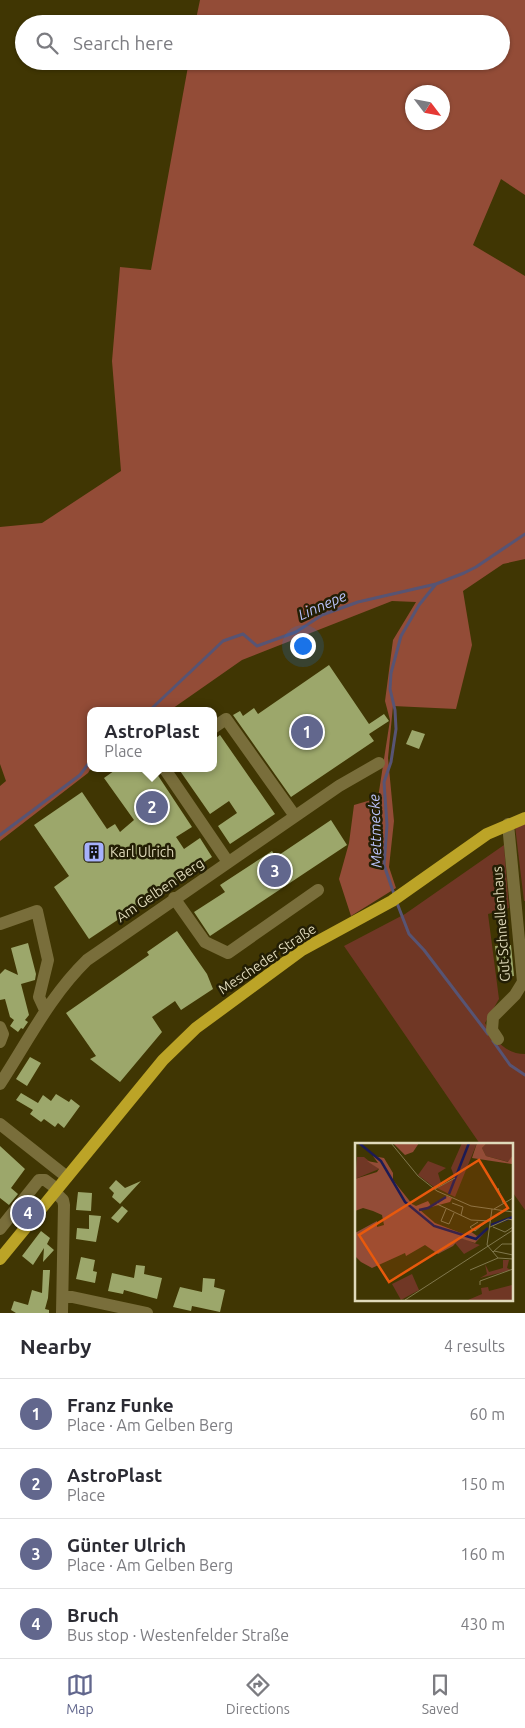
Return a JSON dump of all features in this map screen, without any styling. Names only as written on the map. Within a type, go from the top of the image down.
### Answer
[{"type":"main road","name":"Mescheder Straße","points":[[0,1259],[163,1060],[196,1028],[302,950],[356,922],[396,898],[472,842],[508,824],[525,818]]},
{"type":"street","points":[[217,725],[226,719],[296,816]]},
{"type":"street","name":"Am Gelben Berg","points":[[1,1082],[45,1010],[60,989],[87,960],[174,898],[379,762]]},
{"type":"street","points":[[167,772],[228,862]]},
{"type":"street","name":"Gut Schnellenhaus","points":[[498,1039],[492,1030],[493,1017],[515,995],[523,982],[508,824]]},
{"type":"street","points":[[174,898],[205,942],[228,953],[318,890]]},
{"type":"street","points":[[0,924],[37,911],[48,960],[39,997],[45,1010]]},
{"type":"street","points":[[0,1027],[3,1034],[0,1042]]},
{"type":"street","points":[[0,1124],[67,1177]]},
{"type":"street","points":[[14,1241],[0,1229],[38,1180],[45,1180],[56,1190],[64,1204],[62,1313]]},
{"type":"street","points":[[63,1295],[147,1313]]},
{"type":"shaded area","points":[[200,0],[525,0],[525,195],[501,179],[473,245],[525,276],[525,559],[503,564],[463,591],[472,645],[456,709],[393,706],[388,758],[394,821],[389,867],[396,888],[351,916],[339,879],[349,843],[354,805],[378,798],[390,720],[385,701],[393,640],[416,602],[392,601],[242,660],[175,707],[87,707],[88,773],[0,841],[0,786],[6,781],[0,764],[0,527],[42,523],[121,471],[112,361],[120,267],[151,270],[187,70],[510,70],[510,15],[197,15]]},
{"type":"shaded area","points":[[525,823],[525,901],[524,901],[515,826]]},
{"type":"shaded area","points":[[504,845],[509,908],[488,914],[499,999],[485,1023],[492,1035],[506,1048],[525,1054],[525,1210],[512,1191],[512,1143],[479,1143],[344,946],[405,914]]},
{"type":"building","points":[[329,665],[369,724],[384,714],[389,721],[369,734],[374,741],[291,797],[233,715],[240,711],[243,716],[254,708],[258,714]]},
{"type":"building","points":[[412,730],[425,734],[419,749],[406,744]]},
{"type":"building","points":[[220,735],[275,814],[230,844],[218,826],[237,813],[229,801],[210,814],[181,772],[217,772],[217,737]]},
{"type":"building","points":[[112,772],[156,772],[192,827],[176,837],[184,849],[200,838],[212,857],[89,939],[54,887],[69,876],[34,825],[82,792],[107,829],[115,824],[120,832],[134,820],[104,778]]},
{"type":"building","points":[[331,820],[347,845],[210,936],[194,912],[225,892],[220,885],[272,851],[276,857]]},
{"type":"building","points":[[177,931],[207,974],[213,989],[181,1010],[175,1001],[152,1017],[162,1032],[120,1082],[90,1059],[96,1056],[66,1013],[149,955],[147,952]]},
{"type":"building","points":[[28,943],[36,974],[35,980],[21,984],[29,1015],[25,1020],[28,1022],[18,1032],[10,1026],[14,1020],[10,1017],[5,999],[0,1000],[0,974],[5,969],[18,975],[11,948]]},
{"type":"building","points":[[511,945],[514,976],[499,978],[495,946]]},
{"type":"building","points":[[30,1057],[41,1063],[27,1086],[16,1079]]},
{"type":"building","points":[[21,1093],[38,1103],[43,1095],[51,1101],[56,1094],[69,1102],[71,1099],[80,1106],[64,1128],[58,1123],[55,1127],[44,1119],[41,1122],[30,1114],[33,1110],[16,1100]]},
{"type":"building","points":[[0,1146],[25,1169],[11,1188],[18,1194],[9,1205],[0,1198]]},
{"type":"building","points":[[116,1180],[125,1188],[141,1181],[120,1204],[112,1197],[114,1193],[109,1188]]},
{"type":"building","points":[[78,1192],[92,1193],[91,1211],[76,1210]]},
{"type":"building","points":[[122,1206],[128,1211],[118,1223],[111,1218]]},
{"type":"building","points":[[89,1215],[101,1216],[96,1242],[76,1239],[77,1228],[89,1229]]},
{"type":"building","points":[[41,1231],[50,1238],[47,1244],[54,1250],[43,1262],[44,1248],[33,1265],[22,1256]]},
{"type":"building","points":[[81,1257],[95,1260],[93,1271],[97,1272],[95,1283],[76,1279]]},
{"type":"building","points":[[136,1265],[145,1266],[144,1274],[162,1278],[157,1299],[124,1290],[123,1294],[108,1291],[112,1273],[134,1278]]},
{"type":"building","points":[[43,1270],[50,1270],[48,1298],[45,1309],[49,1310],[49,1313],[16,1313],[11,1310],[14,1301],[28,1305],[32,1290],[42,1293]]},
{"type":"building","points":[[203,1278],[215,1279],[214,1287],[225,1290],[220,1312],[192,1306],[191,1311],[173,1307],[180,1287],[202,1292]]},
{"type":"waterway","name":"Linnepe","points":[[153,707],[223,641],[243,634],[257,646],[296,632],[322,615],[358,602],[436,584],[476,567],[525,534]]},
{"type":"waterway","name":"Mettmecke","points":[[394,894],[384,865],[387,825],[384,782],[391,762],[396,729],[395,710],[390,689],[391,673],[401,636],[419,605],[436,584]]},
{"type":"waterway","name":"Linnepe","points":[[0,835],[80,775],[87,765]]},
{"type":"waterway","name":"Mettmecke","points":[[397,903],[409,934],[424,950],[488,1034]]},
{"type":"waterway","name":"Mettmecke","points":[[493,1041],[510,1065],[525,1075]]},
{"type":"place","name":"Franz Funke","points":[[307,732]]},
{"type":"place","name":"AstroPlast","points":[[152,807]]},
{"type":"place","name":"Karl Ulrich","points":[[94,852]]},
{"type":"place","name":"Günter Ulrich","points":[[275,871]]},
{"type":"place","name":"Bruch","points":[[28,1213]]}]
